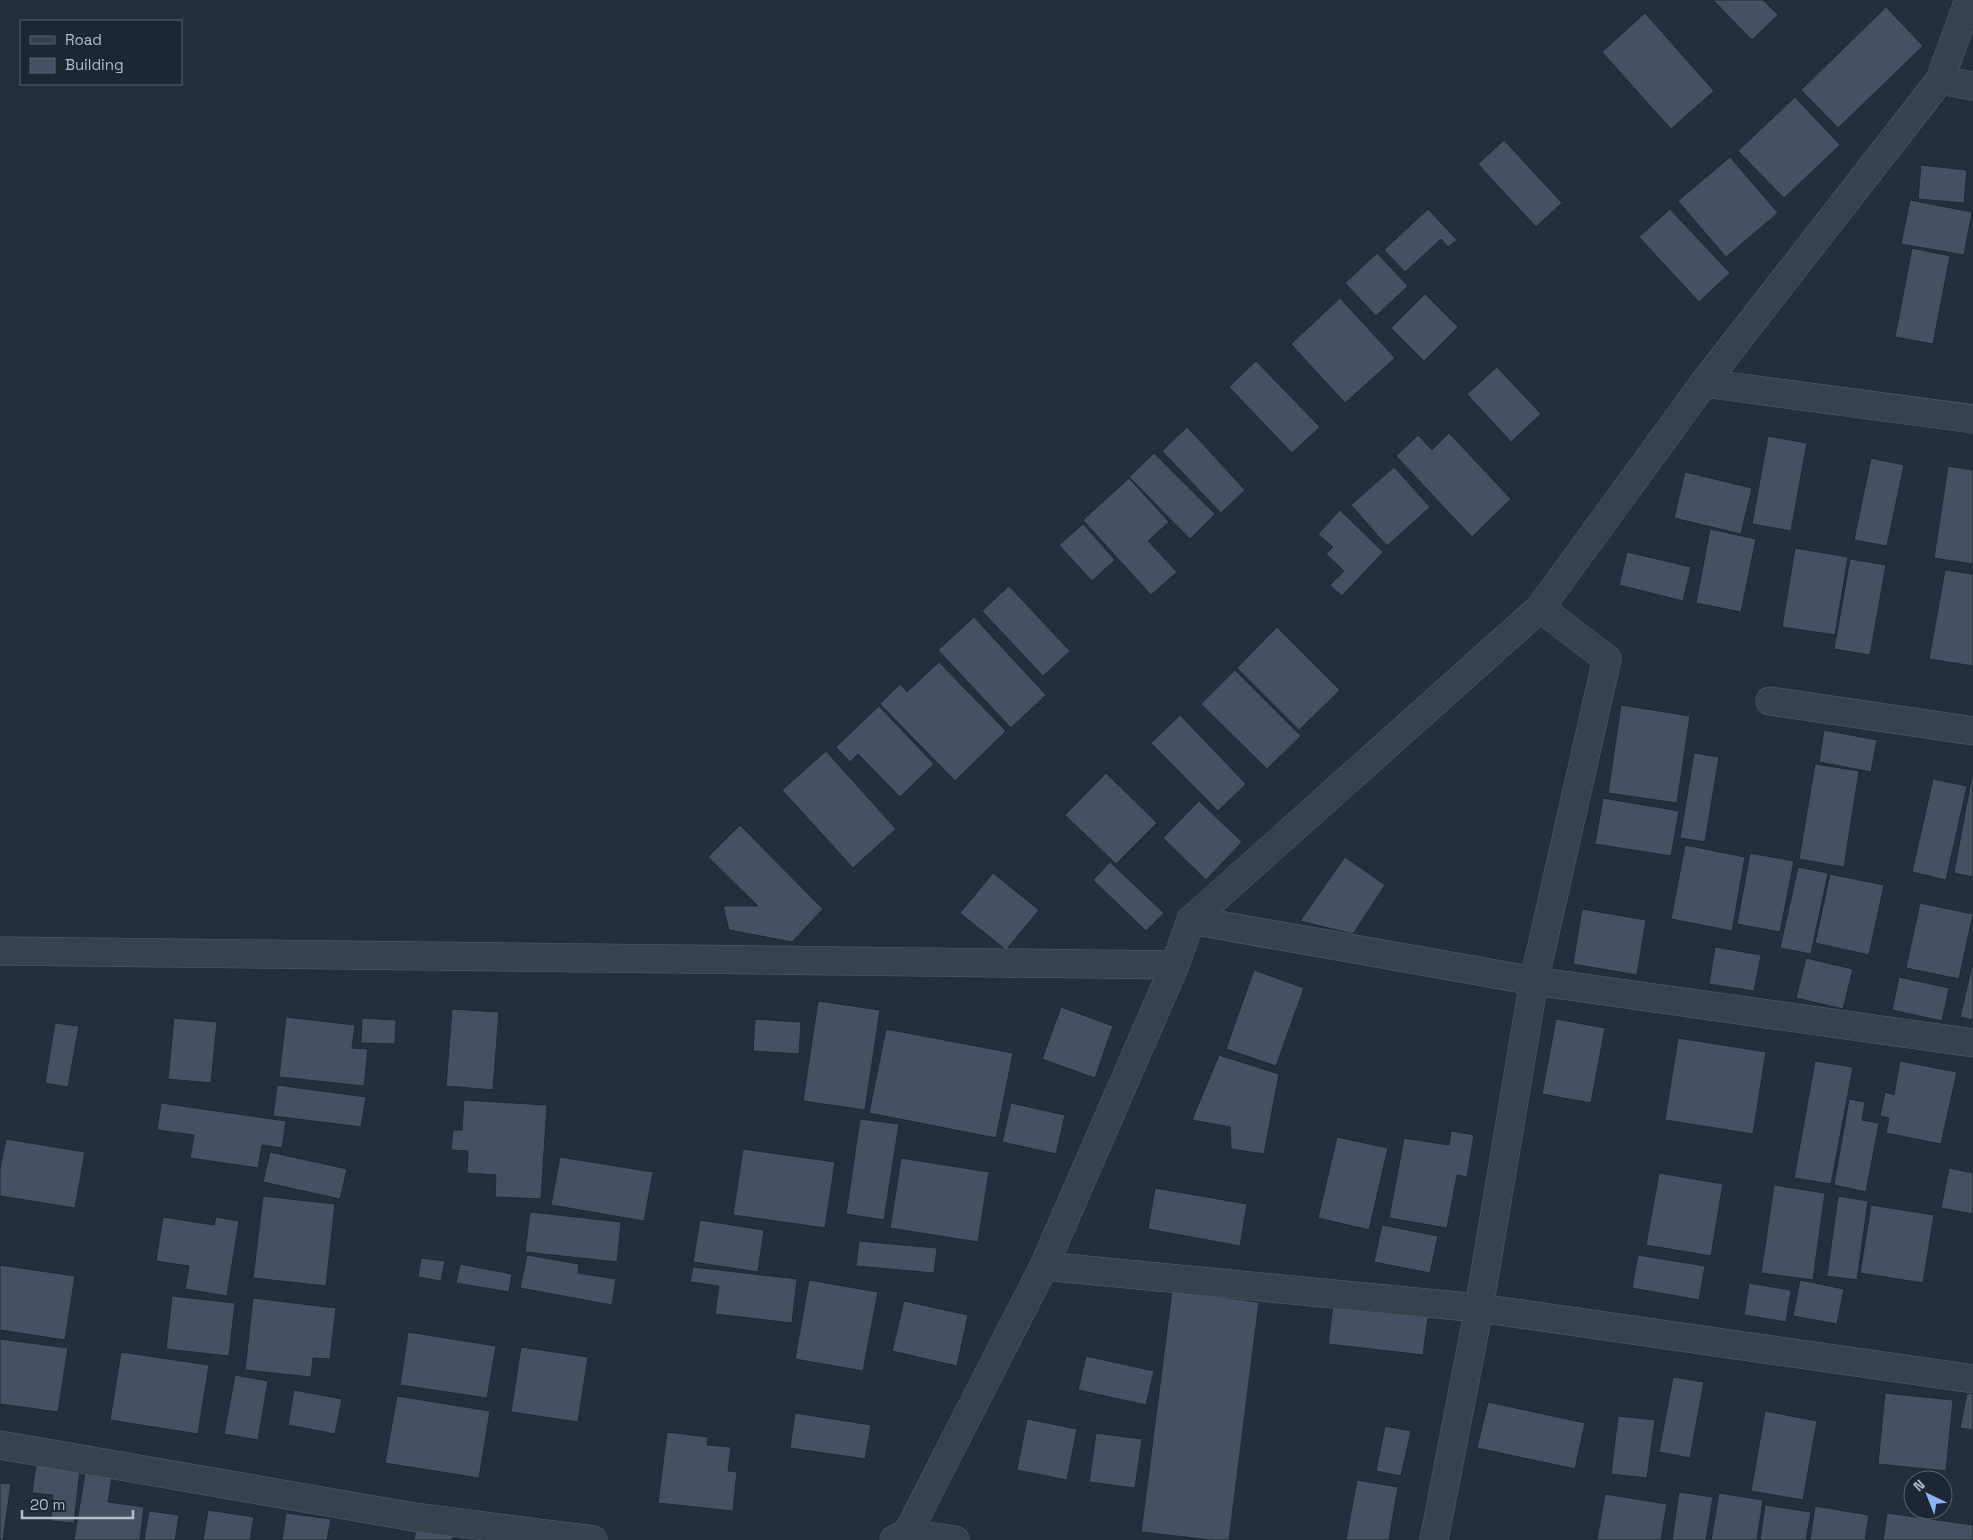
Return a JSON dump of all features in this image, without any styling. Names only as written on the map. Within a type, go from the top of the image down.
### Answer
[{"type":"street","points":[[955,1540],[901,1538],[1044,1266],[1174,965],[1190,920],[1540,608],[1704,383],[1940,80],[1969,0]]},
{"type":"street","points":[[1940,80],[1973,86]]},
{"type":"street","points":[[1704,383],[1973,419]]},
{"type":"street","points":[[1434,1540],[1479,1308],[1534,981],[1607,659],[1540,608]]},
{"type":"street","points":[[1770,701],[1973,731]]},
{"type":"street","points":[[1190,920],[1534,981],[1973,1043]]},
{"type":"street","points":[[0,951],[1174,965]]},
{"type":"street","points":[[1044,1266],[1479,1308],[1973,1379]]},
{"type":"street","points":[[0,1445],[414,1516],[593,1540]]},
{"type":"building","points":[[1713,0],[1763,0],[1778,15],[1752,40]]},
{"type":"building","points":[[1886,7],[1923,46],[1838,128],[1801,90]]},
{"type":"building","points":[[1645,13],[1714,91],[1671,129],[1602,52]]},
{"type":"building","points":[[1795,97],[1840,145],[1784,198],[1738,151]]},
{"type":"building","points":[[1504,140],[1562,203],[1536,227],[1478,164]]},
{"type":"building","points":[[1730,157],[1778,213],[1726,257],[1678,201]]},
{"type":"building","points":[[1921,165],[1967,170],[1964,203],[1918,199]]},
{"type":"building","points":[[1910,200],[1972,212],[1964,255],[1901,244]]},
{"type":"building","points":[[1428,209],[1457,240],[1448,247],[1441,239],[1405,272],[1384,250]]},
{"type":"building","points":[[1670,209],[1730,273],[1699,302],[1639,237]]},
{"type":"building","points":[[1912,248],[1950,256],[1933,344],[1895,337]]},
{"type":"building","points":[[1377,253],[1408,286],[1376,316],[1345,283]]},
{"type":"building","points":[[1425,294],[1458,327],[1424,361],[1391,328]]},
{"type":"building","points":[[1340,298],[1395,358],[1345,403],[1291,344]]},
{"type":"building","points":[[1256,361],[1320,427],[1292,453],[1229,387]]},
{"type":"building","points":[[1497,367],[1541,414],[1511,442],[1467,394]]},
{"type":"building","points":[[1187,427],[1245,490],[1221,513],[1162,451]]},
{"type":"building","points":[[1449,433],[1511,499],[1472,537],[1396,456],[1418,435],[1432,450]]},
{"type":"building","points":[[1768,436],[1807,443],[1791,531],[1752,524]]},
{"type":"building","points":[[1154,453],[1215,514],[1190,539],[1129,477]]},
{"type":"building","points":[[1871,458],[1904,465],[1887,546],[1854,540]]},
{"type":"building","points":[[1948,466],[1973,470],[1973,564],[1934,558]]},
{"type":"building","points":[[1394,467],[1430,507],[1387,546],[1351,505]]},
{"type":"building","points":[[1685,472],[1752,488],[1741,534],[1674,518]]},
{"type":"building","points":[[1129,478],[1169,522],[1148,541],[1177,572],[1151,595],[1083,520]]},
{"type":"building","points":[[1340,510],[1383,552],[1342,596],[1330,585],[1344,571],[1326,554],[1333,547],[1318,534]]},
{"type":"building","points":[[1083,524],[1115,560],[1092,581],[1059,545]]},
{"type":"building","points":[[1710,529],[1756,539],[1741,612],[1696,603]]},
{"type":"building","points":[[1795,548],[1848,557],[1835,635],[1782,627]]},
{"type":"building","points":[[1627,552],[1691,567],[1683,601],[1619,585]]},
{"type":"building","points":[[1850,559],[1886,565],[1870,655],[1834,649]]},
{"type":"building","points":[[1945,570],[1973,574],[1973,666],[1929,659]]},
{"type":"building","points":[[1009,586],[1070,651],[1043,676],[982,611]]},
{"type":"building","points":[[974,617],[1046,695],[1011,728],[938,650]]},
{"type":"building","points":[[1277,627],[1340,690],[1299,730],[1237,668]]},
{"type":"building","points":[[939,662],[1006,731],[955,781],[880,704],[900,684],[907,692]]},
{"type":"building","points":[[1235,670],[1301,736],[1267,769],[1201,704]]},
{"type":"building","points":[[1621,705],[1690,716],[1677,803],[1608,793]]},
{"type":"building","points":[[879,706],[934,764],[900,797],[858,754],[850,762],[836,747]]},
{"type":"building","points":[[1180,715],[1246,784],[1218,811],[1151,743]]},
{"type":"building","points":[[1824,730],[1877,740],[1871,772],[1819,762]]},
{"type":"building","points":[[826,751],[896,829],[853,868],[782,790]]},
{"type":"building","points":[[1694,753],[1719,757],[1705,842],[1680,838]]},
{"type":"building","points":[[1815,764],[1859,771],[1844,867],[1799,859]]},
{"type":"building","points":[[1106,773],[1157,823],[1116,864],[1065,815]]},
{"type":"building","points":[[1973,775],[1973,877],[1954,873]]},
{"type":"building","points":[[1933,779],[1967,786],[1946,880],[1912,872]]},
{"type":"building","points":[[1603,798],[1679,811],[1671,856],[1595,844]]},
{"type":"building","points":[[1199,801],[1242,842],[1206,880],[1163,838]]},
{"type":"building","points":[[740,825],[823,909],[792,942],[729,930],[723,906],[758,906],[708,857]]},
{"type":"building","points":[[1685,845],[1745,857],[1732,931],[1671,919]]},
{"type":"building","points":[[1750,853],[1794,861],[1780,932],[1737,924]]},
{"type":"building","points":[[1345,857],[1385,885],[1353,934],[1300,921]]},
{"type":"building","points":[[1110,862],[1164,913],[1146,931],[1093,880]]},
{"type":"building","points":[[1798,867],[1828,873],[1811,954],[1780,948]]},
{"type":"building","points":[[993,873],[1039,910],[1006,950],[960,913]]},
{"type":"building","points":[[1830,874],[1884,885],[1869,955],[1815,943]]},
{"type":"building","points":[[1920,903],[1973,914],[1959,979],[1906,968]]},
{"type":"building","points":[[1582,909],[1646,920],[1637,975],[1573,964]]},
{"type":"building","points":[[1715,947],[1761,955],[1754,991],[1709,984]]},
{"type":"building","points":[[1806,958],[1853,969],[1843,1009],[1796,998]]},
{"type":"building","points":[[1973,966],[1973,1020],[1960,1017]]},
{"type":"building","points":[[1254,970],[1304,988],[1276,1066],[1226,1049]]},
{"type":"building","points":[[1899,977],[1949,988],[1942,1021],[1892,1010]]},
{"type":"building","points":[[818,1001],[880,1010],[865,1110],[803,1101]]},
{"type":"building","points":[[1061,1007],[1113,1026],[1095,1078],[1042,1059]]},
{"type":"building","points":[[452,1009],[499,1012],[493,1090],[446,1086]]},
{"type":"building","points":[[286,1017],[355,1025],[352,1048],[368,1049],[364,1086],[279,1077]]},
{"type":"building","points":[[174,1018],[217,1022],[211,1083],[168,1079]]},
{"type":"building","points":[[362,1018],[396,1020],[395,1044],[361,1043]]},
{"type":"building","points":[[755,1019],[801,1022],[799,1054],[753,1051]]},
{"type":"building","points":[[1556,1019],[1605,1028],[1591,1103],[1542,1094]]},
{"type":"building","points":[[55,1023],[79,1026],[68,1087],[45,1083]]},
{"type":"building","points":[[886,1029],[1013,1053],[996,1138],[869,1113]]},
{"type":"building","points":[[1678,1038],[1766,1052],[1753,1134],[1665,1120]]},
{"type":"building","points":[[1219,1055],[1279,1074],[1264,1154],[1231,1149],[1230,1127],[1192,1120]]},
{"type":"building","points":[[1815,1061],[1853,1067],[1831,1184],[1794,1178]]},
{"type":"building","points":[[1900,1061],[1957,1072],[1941,1144],[1886,1133],[1889,1118],[1880,1116],[1885,1092],[1894,1095]]},
{"type":"building","points":[[277,1085],[366,1097],[361,1127],[273,1116]]},
{"type":"building","points":[[1849,1099],[1865,1102],[1862,1120],[1879,1123],[1866,1192],[1834,1185]]},
{"type":"building","points":[[464,1100],[547,1105],[541,1199],[495,1197],[496,1175],[467,1173],[468,1151],[451,1150],[453,1130],[462,1130]]},
{"type":"building","points":[[161,1103],[286,1121],[282,1148],[262,1145],[258,1168],[190,1158],[194,1135],[157,1130]]},
{"type":"building","points":[[1011,1103],[1065,1115],[1056,1154],[1002,1142]]},
{"type":"building","points":[[860,1119],[899,1124],[884,1220],[846,1214]]},
{"type":"building","points":[[1451,1131],[1474,1135],[1467,1177],[1457,1175],[1447,1228],[1389,1218],[1404,1138],[1449,1145]]},
{"type":"building","points":[[1337,1137],[1388,1148],[1369,1230],[1318,1218]]},
{"type":"building","points":[[6,1139],[85,1152],[75,1208],[0,1196],[0,1169]]},
{"type":"building","points":[[743,1149],[835,1162],[825,1228],[733,1215]]},
{"type":"building","points":[[270,1152],[347,1169],[340,1199],[263,1182]]},
{"type":"building","points":[[560,1157],[653,1172],[644,1221],[551,1205]]},
{"type":"building","points":[[901,1158],[989,1172],[978,1242],[890,1228]]},
{"type":"building","points":[[1949,1168],[1973,1173],[1973,1214],[1941,1208]]},
{"type":"building","points":[[1659,1173],[1723,1184],[1711,1256],[1646,1245]]},
{"type":"building","points":[[1774,1185],[1825,1193],[1813,1280],[1761,1273]]},
{"type":"building","points":[[1155,1188],[1247,1204],[1240,1246],[1148,1229]]},
{"type":"building","points":[[263,1196],[335,1204],[326,1286],[253,1278]]},
{"type":"building","points":[[1838,1196],[1868,1201],[1857,1280],[1827,1276]]},
{"type":"building","points":[[1871,1205],[1934,1215],[1923,1283],[1860,1273]]},
{"type":"building","points":[[530,1212],[621,1222],[617,1262],[525,1252]]},
{"type":"building","points":[[163,1217],[214,1225],[216,1217],[239,1221],[227,1296],[185,1289],[189,1266],[156,1261]]},
{"type":"building","points":[[700,1220],[764,1230],[758,1272],[693,1262]]},
{"type":"building","points":[[1382,1225],[1438,1236],[1430,1273],[1374,1262]]},
{"type":"building","points":[[859,1241],[937,1248],[934,1273],[856,1266]]},
{"type":"building","points":[[527,1255],[579,1264],[578,1273],[616,1279],[612,1305],[520,1288]]},
{"type":"building","points":[[1638,1255],[1705,1266],[1699,1300],[1632,1288]]},
{"type":"building","points":[[421,1258],[445,1261],[441,1281],[418,1277]]},
{"type":"building","points":[[460,1264],[512,1274],[509,1292],[456,1283]]},
{"type":"building","points":[[0,1265],[75,1276],[65,1340],[0,1330]]},
{"type":"building","points":[[693,1267],[797,1279],[792,1323],[715,1314],[719,1286],[690,1282]]},
{"type":"building","points":[[809,1280],[878,1292],[863,1371],[795,1359]]},
{"type":"building","points":[[1800,1280],[1844,1289],[1837,1324],[1793,1316]]},
{"type":"building","points":[[1749,1283],[1791,1290],[1786,1322],[1744,1315]]},
{"type":"building","points":[[1172,1291],[1259,1302],[1229,1540],[1211,1540],[1141,1532]]},
{"type":"building","points":[[172,1296],[235,1303],[229,1356],[166,1349]]},
{"type":"building","points":[[253,1298],[336,1308],[330,1359],[313,1358],[311,1377],[245,1370]]},
{"type":"building","points":[[904,1301],[968,1315],[957,1366],[892,1351]]},
{"type":"building","points":[[1333,1305],[1428,1317],[1423,1355],[1328,1344]]},
{"type":"building","points":[[408,1332],[496,1346],[487,1398],[400,1385]]},
{"type":"building","points":[[0,1339],[68,1348],[58,1412],[0,1404]]},
{"type":"building","points":[[521,1347],[588,1357],[578,1422],[511,1412]]},
{"type":"building","points":[[121,1352],[209,1365],[198,1434],[110,1420]]},
{"type":"building","points":[[1086,1356],[1154,1371],[1146,1405],[1078,1390]]},
{"type":"building","points":[[235,1375],[268,1381],[258,1440],[224,1434]]},
{"type":"building","points":[[1673,1377],[1704,1382],[1690,1458],[1659,1452]]},
{"type":"building","points":[[294,1390],[342,1399],[335,1434],[288,1425]]},
{"type":"building","points":[[1885,1393],[1953,1400],[1946,1470],[1878,1464]]},
{"type":"building","points":[[1967,1393],[1973,1394],[1973,1430],[1960,1428]]},
{"type":"building","points":[[397,1396],[490,1411],[479,1478],[385,1463]]},
{"type":"building","points":[[1488,1402],[1585,1423],[1575,1469],[1477,1448]]},
{"type":"building","points":[[1765,1411],[1817,1421],[1803,1500],[1751,1491]]},
{"type":"building","points":[[795,1413],[871,1425],[865,1459],[790,1448]]},
{"type":"building","points":[[1618,1416],[1655,1420],[1647,1478],[1611,1474]]},
{"type":"building","points":[[1027,1419],[1077,1429],[1067,1480],[1017,1470]]},
{"type":"building","points":[[1385,1426],[1411,1431],[1401,1476],[1376,1471]]},
{"type":"building","points":[[667,1432],[708,1437],[707,1445],[731,1447],[728,1471],[737,1472],[733,1511],[658,1503]]},
{"type":"building","points":[[1096,1433],[1142,1439],[1135,1488],[1089,1482]]},
{"type":"building","points":[[36,1465],[80,1470],[74,1523],[51,1521],[53,1495],[32,1493]]},
{"type":"building","points":[[85,1473],[112,1477],[108,1502],[144,1507],[140,1540],[74,1540]]},
{"type":"building","points":[[1357,1480],[1398,1487],[1389,1540],[1346,1540]]},
{"type":"building","points":[[0,1483],[11,1484],[3,1540],[0,1540]]},
{"type":"building","points":[[1679,1492],[1713,1497],[1706,1540],[1672,1540]]},
{"type":"building","points":[[1719,1493],[1763,1500],[1757,1540],[1711,1540]]},
{"type":"building","points":[[1605,1494],[1667,1504],[1661,1540],[1597,1540]]},
{"type":"building","points":[[1765,1505],[1811,1512],[1806,1540],[1760,1540]]},
{"type":"building","points":[[1815,1506],[1869,1515],[1865,1540],[1810,1540]]},
{"type":"building","points":[[208,1510],[254,1517],[250,1540],[203,1540]]},
{"type":"building","points":[[149,1511],[179,1515],[175,1540],[144,1540]]},
{"type":"building","points":[[286,1513],[331,1519],[327,1540],[282,1540]]},
{"type":"building","points":[[1887,1513],[1903,1515],[1903,1520],[1937,1520],[1973,1525],[1973,1540],[1883,1540]]},
{"type":"building","points":[[416,1528],[453,1534],[452,1540],[414,1540]]}]
